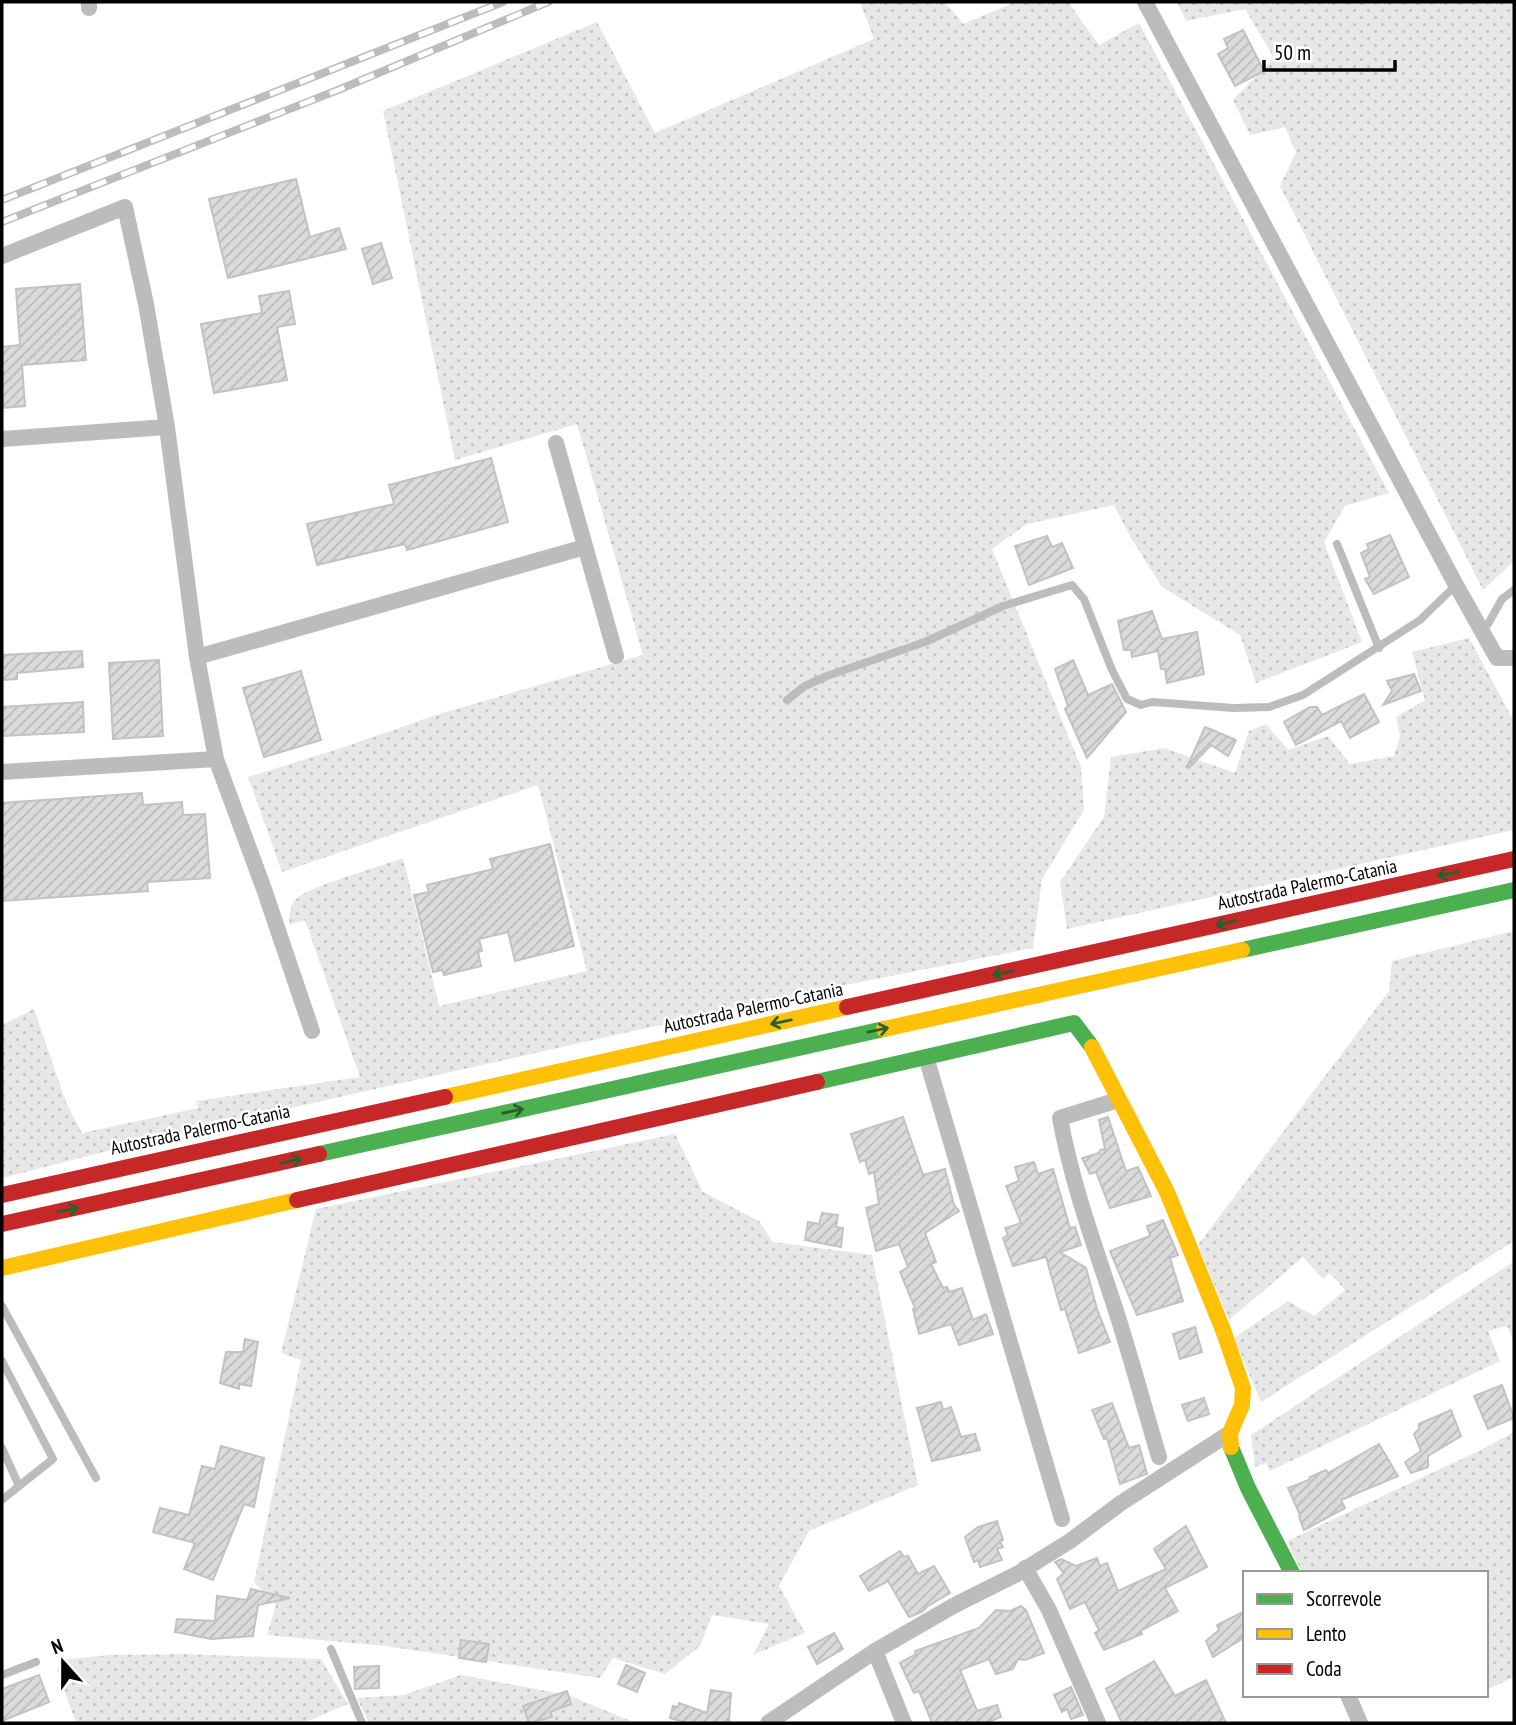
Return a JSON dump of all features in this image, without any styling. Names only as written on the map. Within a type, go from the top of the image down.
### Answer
[{"type":"main road","name":"Autostrada Palermo-Catania","points":[[2,1195],[1514,859]]},
{"type":"main road","points":[[2,1224],[1514,890]]},
{"type":"main road","points":[[2,1268],[1074,1023],[1087,1038],[1167,1192],[1223,1330],[1243,1388],[1242,1405],[1230,1433],[1231,1447],[1248,1488],[1291,1571]]},
{"type":"street","points":[[1145,2],[1455,585],[1497,658],[1514,658]]},
{"type":"street","points":[[2,256],[125,207],[146,304],[167,427],[197,657],[216,759],[312,1031]]},
{"type":"street","points":[[2,439],[167,427]]},
{"type":"street","points":[[556,443],[616,656]]},
{"type":"street","points":[[197,657],[585,547]]},
{"type":"street","points":[[2,772],[216,759]]},
{"type":"street","points":[[926,1057],[1062,1518]]},
{"type":"street","points":[[1118,1100],[1060,1118],[1078,1195],[1118,1315],[1159,1457]]},
{"type":"street","points":[[768,1723],[875,1651],[1070,1541],[1121,1503],[1230,1433]]},
{"type":"street","points":[[1026,1568],[1049,1610],[1098,1723]]},
{"type":"street","points":[[875,1651],[904,1723]]},
{"type":"street","points":[[1349,1697],[1360,1723]]},
{"type":"lane","points":[[1337,544],[1379,648]]},
{"type":"lane","points":[[788,700],[805,686],[827,676],[925,642],[1003,606],[1072,585],[1083,599],[1127,699],[1142,705],[1152,702],[1234,708],[1269,707],[1303,695],[1379,648],[1420,620],[1455,585]]},
{"type":"lane","points":[[1488,624],[1502,599],[1514,590]]},
{"type":"lane","points":[[2,1306],[96,1478]]},
{"type":"lane","points":[[2,1361],[53,1459],[2,1500]]},
{"type":"lane","points":[[2,1448],[19,1486]]},
{"type":"lane","points":[[331,1650],[362,1723]]},
{"type":"lane","points":[[2,1675],[36,1662]]},
{"type":"shaded area","points":[[860,2],[945,2],[963,24],[1015,2],[1068,2],[1099,45],[1139,23],[1389,493],[1345,506],[1324,542],[1362,642],[1256,683],[1240,635],[1162,587],[1114,505],[1027,524],[992,549],[1081,767],[1084,810],[1042,879],[1033,948],[789,996],[166,1136],[2,1178],[2,1025],[34,1009],[67,1105],[82,1133],[198,1108],[196,1101],[360,1077],[305,920],[289,925],[291,908],[296,899],[331,882],[403,858],[439,1006],[587,971],[538,785],[282,872],[248,777],[439,714],[643,655],[577,424],[455,460],[383,111],[597,22],[655,133],[874,39]]},
{"type":"shaded area","points":[[1177,2],[1514,2],[1514,561],[1483,590],[1280,186],[1296,152],[1285,127],[1250,135],[1233,100],[1274,58],[1245,9],[1186,21]]},
{"type":"shaded area","points":[[1469,638],[1514,721],[1514,830],[1067,929],[1060,882],[1104,817],[1111,757],[1164,748],[1235,773],[1249,731],[1266,724],[1288,750],[1328,736],[1350,764],[1394,756],[1400,736],[1396,717],[1425,700],[1412,652]]},
{"type":"shaded area","points":[[1514,931],[1514,1241],[1261,1402],[1234,1338],[1288,1301],[1314,1316],[1345,1290],[1330,1273],[1323,1279],[1303,1257],[1229,1320],[1198,1245],[1389,991],[1392,961]]},
{"type":"shaded area","points":[[675,1134],[703,1192],[759,1221],[773,1242],[872,1255],[918,1485],[809,1531],[779,1586],[805,1633],[753,1655],[769,1624],[712,1615],[700,1646],[665,1674],[613,1658],[600,1678],[385,1646],[267,1635],[276,1605],[254,1582],[301,1360],[281,1353],[316,1209]]},
{"type":"shaded area","points":[[1513,1262],[1514,1342],[1507,1326],[1488,1331],[1500,1361],[1270,1471],[1266,1463],[1255,1467],[1251,1435]]},
{"type":"shaded area","points":[[1514,1432],[1514,1677],[1489,1689],[1488,1571],[1301,1571],[1287,1541]]},
{"type":"shaded area","points":[[183,1654],[321,1659],[348,1704],[303,1723],[76,1723],[57,1671],[60,1660],[110,1655]]},
{"type":"shaded area","points":[[461,1675],[568,1695],[636,1723],[369,1723],[357,1698],[404,1695]]},
{"type":"building","points":[[1243,30],[1264,71],[1235,86],[1218,54],[1228,48],[1224,39]]},
{"type":"building","points":[[296,179],[310,237],[339,228],[346,249],[228,278],[209,199]]},
{"type":"building","points":[[381,243],[392,278],[373,284],[362,249]]},
{"type":"building","points":[[80,284],[86,360],[22,365],[25,406],[2,408],[2,347],[20,345],[16,289]]},
{"type":"building","points":[[289,291],[295,324],[277,327],[287,380],[214,393],[201,324],[262,313],[259,296]]},
{"type":"building","points":[[491,458],[508,522],[407,550],[405,544],[317,565],[307,524],[394,504],[389,485]]},
{"type":"building","points":[[1390,535],[1409,577],[1374,594],[1365,579],[1370,577],[1361,553],[1369,549],[1367,544]]},
{"type":"building","points":[[1047,536],[1052,547],[1062,543],[1073,568],[1029,585],[1015,546]]},
{"type":"building","points":[[1152,611],[1162,639],[1197,632],[1204,674],[1167,683],[1158,651],[1132,657],[1131,650],[1124,650],[1118,621]]},
{"type":"building","points":[[82,651],[83,667],[17,673],[17,679],[2,680],[2,655]]},
{"type":"building","points":[[159,660],[163,736],[113,739],[109,663]]},
{"type":"building","points":[[1073,660],[1088,695],[1112,684],[1126,712],[1087,758],[1065,709],[1068,706],[1055,669]]},
{"type":"building","points":[[301,671],[321,740],[264,757],[243,688]]},
{"type":"building","points":[[1414,674],[1421,691],[1383,705],[1392,691],[1387,681]]},
{"type":"building","points":[[1364,694],[1379,722],[1350,738],[1341,721],[1296,745],[1284,722],[1310,707],[1317,707],[1322,715]]},
{"type":"building","points":[[83,702],[84,732],[2,736],[2,707]]},
{"type":"building","points":[[1205,727],[1236,740],[1228,756],[1211,745],[1189,768],[1187,767]]},
{"type":"building","points":[[142,793],[143,805],[182,802],[183,815],[205,814],[210,878],[147,882],[148,891],[2,901],[2,803]]},
{"type":"building","points":[[550,844],[574,946],[515,961],[508,932],[479,939],[482,951],[478,952],[481,966],[444,975],[442,970],[433,972],[414,895],[429,892],[427,885],[493,869],[490,859]]},
{"type":"building","points":[[903,1117],[923,1175],[945,1169],[954,1205],[959,1211],[925,1233],[936,1262],[931,1264],[943,1288],[947,1287],[949,1292],[962,1288],[973,1320],[986,1314],[993,1334],[959,1345],[951,1324],[919,1334],[913,1309],[915,1308],[900,1272],[908,1267],[899,1244],[876,1251],[866,1208],[879,1204],[874,1172],[869,1174],[865,1160],[860,1162],[851,1134]]},
{"type":"building","points":[[1108,1117],[1126,1171],[1138,1167],[1151,1196],[1110,1208],[1096,1172],[1090,1174],[1082,1158],[1105,1149],[1099,1120]]},
{"type":"building","points":[[1034,1162],[1038,1174],[1053,1169],[1070,1228],[1075,1227],[1081,1245],[1060,1252],[1086,1268],[1097,1309],[1110,1342],[1079,1353],[1065,1309],[1061,1310],[1046,1257],[1013,1266],[1003,1238],[1008,1235],[1005,1228],[1021,1223],[1006,1186],[1019,1181],[1015,1167]]},
{"type":"building","points":[[822,1213],[838,1215],[836,1227],[843,1228],[841,1247],[805,1240],[808,1222],[819,1224]]},
{"type":"building","points":[[1163,1220],[1178,1255],[1170,1258],[1183,1301],[1137,1315],[1110,1251],[1150,1236],[1147,1226]]},
{"type":"building","points":[[1195,1327],[1202,1352],[1180,1359],[1173,1334]]},
{"type":"building","points":[[245,1339],[258,1342],[251,1386],[239,1384],[239,1389],[220,1383],[226,1352],[243,1352]]},
{"type":"building","points":[[1502,1385],[1514,1418],[1488,1429],[1474,1396]]},
{"type":"building","points":[[1204,1398],[1209,1414],[1188,1421],[1182,1405]]},
{"type":"building","points":[[941,1402],[943,1410],[951,1407],[961,1437],[975,1434],[980,1450],[932,1461],[917,1408]]},
{"type":"building","points":[[1112,1403],[1129,1448],[1139,1445],[1147,1474],[1120,1484],[1107,1438],[1104,1439],[1092,1410]]},
{"type":"building","points":[[1451,1410],[1461,1436],[1428,1456],[1428,1467],[1411,1473],[1405,1462],[1421,1451],[1414,1434],[1419,1429],[1419,1424]]},
{"type":"building","points":[[1379,1444],[1398,1476],[1341,1500],[1345,1508],[1304,1530],[1288,1488],[1326,1470],[1328,1473]]},
{"type":"building","points":[[221,1446],[264,1458],[254,1507],[244,1504],[213,1580],[184,1569],[195,1543],[153,1532],[160,1508],[189,1515],[202,1466],[215,1469]]},
{"type":"building","points":[[997,1521],[1003,1547],[997,1549],[1002,1560],[980,1567],[978,1560],[974,1562],[965,1537],[978,1527]]},
{"type":"building","points":[[1186,1526],[1207,1567],[1165,1588],[1178,1611],[1140,1631],[1142,1634],[1104,1650],[1095,1633],[1099,1630],[1085,1602],[1070,1609],[1057,1579],[1064,1573],[1055,1562],[1061,1559],[1076,1566],[1097,1558],[1100,1566],[1107,1563],[1118,1591],[1166,1569],[1154,1549]]},
{"type":"building","points":[[900,1551],[904,1557],[908,1556],[918,1574],[934,1566],[950,1593],[922,1612],[909,1617],[888,1581],[869,1591],[860,1576]]},
{"type":"building","points":[[251,1589],[290,1598],[258,1605],[253,1636],[211,1639],[175,1632],[177,1619],[215,1621],[217,1596],[247,1600]]},
{"type":"building","points":[[1021,1606],[1026,1610],[1044,1653],[1025,1660],[1018,1659],[1013,1669],[996,1674],[989,1659],[960,1670],[977,1711],[997,1705],[1001,1717],[986,1723],[932,1723],[919,1691],[914,1693],[900,1663],[916,1654],[915,1651],[979,1628],[996,1610],[1010,1611]]},
{"type":"building","points":[[1243,1612],[1243,1638],[1213,1657],[1206,1641],[1219,1630],[1217,1625]]},
{"type":"building","points":[[834,1633],[843,1649],[817,1664],[808,1647]]},
{"type":"building","points":[[461,1640],[489,1644],[486,1662],[459,1658]]},
{"type":"building","points":[[1154,1661],[1175,1696],[1206,1680],[1226,1723],[1122,1723],[1106,1689]]},
{"type":"building","points":[[626,1665],[645,1673],[637,1692],[618,1684]]},
{"type":"building","points":[[379,1666],[379,1688],[355,1689],[354,1667]]},
{"type":"building","points":[[39,1675],[49,1702],[2,1721],[2,1689]]},
{"type":"building","points":[[1071,1687],[1083,1715],[1071,1719],[1067,1709],[1062,1712],[1054,1695]]},
{"type":"building","points":[[711,1690],[731,1693],[731,1723],[688,1723],[670,1718],[673,1706],[678,1707],[679,1703],[707,1713]]},
{"type":"building","points":[[567,1691],[571,1704],[550,1712],[552,1717],[529,1723],[523,1706]]},
{"type":"railway","points":[[2,200],[503,2]]},
{"type":"railway","points":[[2,222],[338,90],[548,2]]},
{"type":"traffic: fast","points":[[1242,950],[1514,890]]},
{"type":"traffic: fast","points":[[817,1082],[1074,1023],[1092,1047]]},
{"type":"traffic: fast","points":[[319,1154],[884,1029]]},
{"type":"traffic: fast","points":[[1231,1447],[1248,1488],[1291,1571]]},
{"type":"traffic: slow","points":[[884,1029],[1242,950]]},
{"type":"traffic: slow","points":[[445,1097],[847,1007]]},
{"type":"traffic: slow","points":[[1092,1047],[1167,1192],[1223,1330],[1243,1388],[1242,1405],[1230,1433],[1231,1447]]},
{"type":"traffic: slow","points":[[2,1268],[297,1200]]},
{"type":"traffic: jam","points":[[847,1007],[1514,859]]},
{"type":"traffic: jam","points":[[297,1200],[817,1082]]},
{"type":"traffic: jam","points":[[2,1195],[445,1097]]},
{"type":"traffic: jam","points":[[2,1224],[319,1154]]}]
